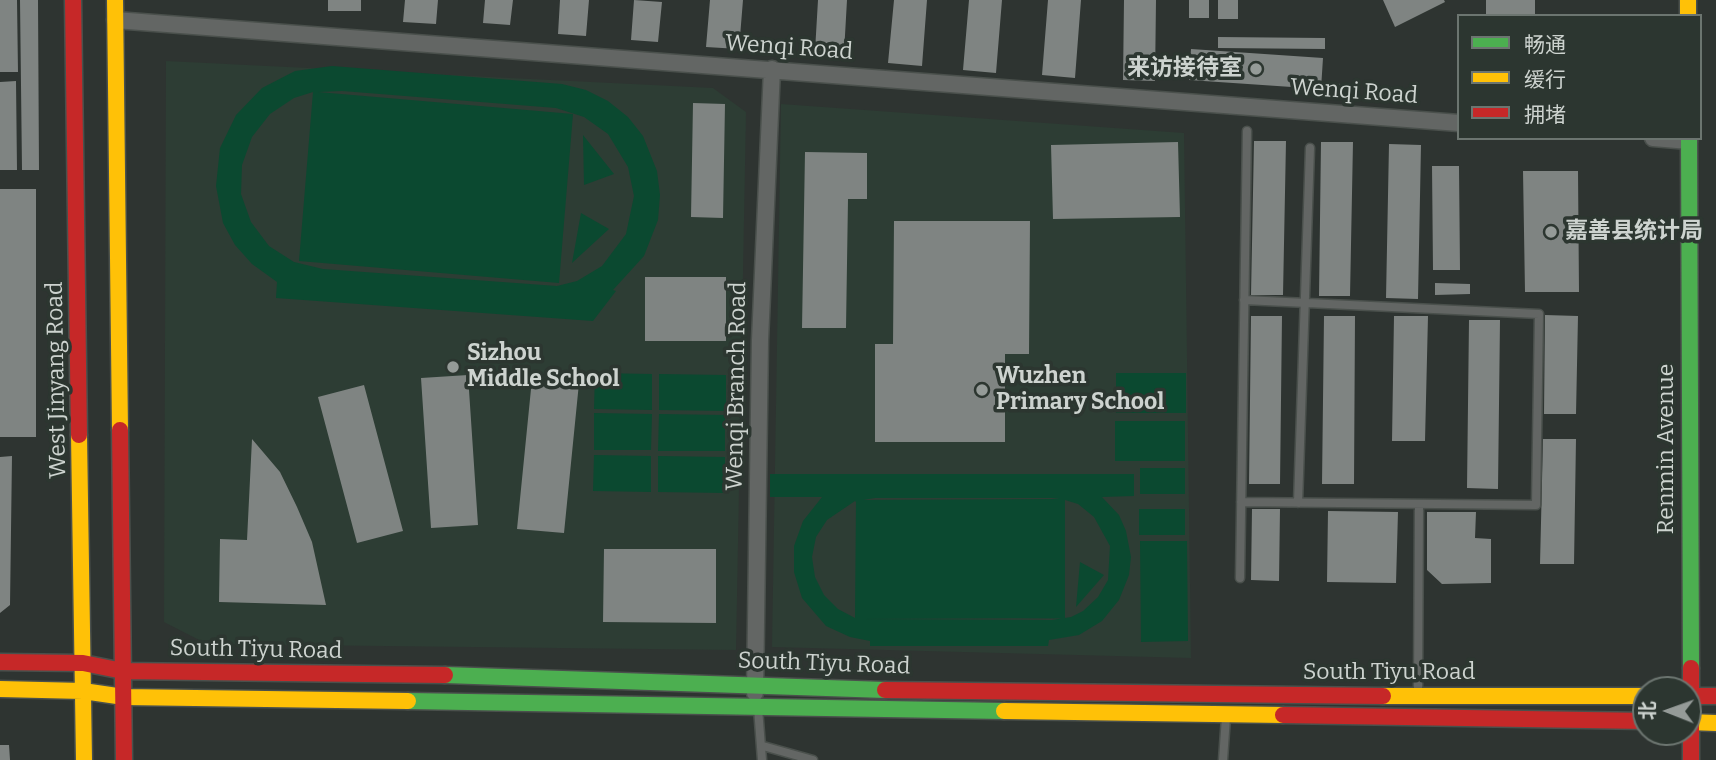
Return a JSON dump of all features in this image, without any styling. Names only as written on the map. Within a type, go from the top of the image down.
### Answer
[{"type":"main road","name":"West Jinyang Road","points":[[73,0],[84,760]]},
{"type":"main road","points":[[114,0],[124,760]]},
{"type":"main road","name":"Renmin Avenue","points":[[1689,140],[1689,676]]},
{"type":"main road","name":"South Tiyu Road","points":[[0,662],[83,663],[123,671],[754,684],[898,691],[1632,696]]},
{"type":"main road","name":"South Tiyu Road","points":[[0,689],[83,691],[124,696],[1632,721]]},
{"type":"street","name":"Wenqi Road","points":[[115,20],[1457,123]]},
{"type":"street","name":"Wenqi Branch Road","points":[[757,705],[754,684],[760,340],[772,69]]},
{"type":"lane","points":[[1240,578],[1247,131]]},
{"type":"lane","points":[[1298,503],[1310,148]]},
{"type":"lane","points":[[1241,502],[1536,505],[1539,314],[1244,300]]},
{"type":"lane","points":[[1418,695],[1419,504]]},
{"type":"lane","points":[[757,705],[762,760]]},
{"type":"lane","points":[[1223,760],[1227,714]]},
{"type":"lane","points":[[762,746],[813,760]]},
{"type":"shaded area","name":"Sizhou Middle School","points":[[166,61],[713,88],[746,112],[736,650],[207,644],[164,622]]},
{"type":"shaded area","name":"Wuzhen Primary School","points":[[781,104],[1184,133],[1191,658],[772,647]]},
{"type":"green space","points":[[332,66],[562,84],[586,90],[608,101],[628,117],[643,136],[657,171],[660,195],[658,220],[644,256],[613,290],[616,291],[593,321],[276,298],[277,282],[252,264],[235,245],[223,223],[216,186],[220,148],[236,115],[262,88],[295,71]],"holes":[[[342,91],[556,108],[584,117],[608,134],[628,167],[634,196],[626,234],[602,266],[577,281],[557,286],[323,269],[294,262],[269,246],[251,222],[241,194],[242,165],[252,137],[270,114],[294,98],[313,92],[299,261],[559,283],[573,114],[318,92]]]},
{"type":"green space","points":[[583,135],[614,174],[584,185]]},
{"type":"green space","points":[[581,213],[609,229],[572,263]]},
{"type":"green space","points":[[595,373],[652,374],[652,410],[594,409]]},
{"type":"green space","points":[[1116,373],[1186,373],[1186,413],[1116,413]]},
{"type":"green space","points":[[659,374],[726,375],[726,411],[659,410]]},
{"type":"green space","points":[[594,413],[652,414],[651,450],[594,450]]},
{"type":"green space","points":[[659,414],[725,415],[725,451],[658,451]]},
{"type":"green space","points":[[1115,421],[1185,421],[1185,461],[1115,461]]},
{"type":"green space","points":[[594,455],[651,456],[651,492],[593,491]]},
{"type":"green space","points":[[658,456],[725,457],[725,493],[658,492]]},
{"type":"green space","points":[[1140,468],[1185,468],[1185,494],[1140,494]]},
{"type":"green space","points":[[770,474],[1134,474],[1134,496],[1102,497],[1119,515],[1126,531],[1131,557],[1129,575],[1119,600],[1102,621],[1079,635],[1049,640],[1048,646],[870,646],[870,641],[850,637],[826,626],[802,598],[794,572],[794,546],[803,521],[822,497],[770,497]],"holes":[[[875,498],[1060,499],[863,500]],[[1065,500],[1078,504],[1094,517],[1110,546],[1108,580],[1098,597],[1083,611],[1065,618]],[[856,502],[855,618],[838,609],[824,595],[815,577],[812,557],[816,537],[827,520]],[[1065,618],[1052,620],[860,619]]]},
{"type":"green space","points":[[1139,509],[1185,509],[1185,535],[1139,535]]},
{"type":"green space","points":[[1140,541],[1187,541],[1188,641],[1141,642]]},
{"type":"green space","points":[[1080,562],[1104,575],[1076,607]]},
{"type":"building","points":[[0,0],[17,0],[18,72],[0,72]]},
{"type":"building","points":[[20,0],[38,0],[39,170],[22,170]]},
{"type":"building","points":[[328,0],[361,0],[361,11],[328,11]]},
{"type":"building","points":[[405,0],[438,0],[436,24],[403,22]]},
{"type":"building","points":[[485,0],[513,0],[510,25],[483,23]]},
{"type":"building","points":[[560,0],[589,0],[586,36],[558,34]]},
{"type":"building","points":[[634,0],[662,2],[658,42],[631,40]]},
{"type":"building","points":[[710,0],[743,0],[739,49],[706,47]]},
{"type":"building","points":[[818,0],[847,0],[844,53],[815,51]]},
{"type":"building","points":[[894,0],[927,0],[922,66],[888,63]]},
{"type":"building","points":[[969,0],[1002,0],[996,73],[963,70]]},
{"type":"building","points":[[1048,0],[1081,0],[1075,78],[1042,75]]},
{"type":"building","points":[[1124,0],[1156,0],[1155,81],[1123,80]]},
{"type":"building","points":[[1189,0],[1209,0],[1209,18],[1189,18]]},
{"type":"building","points":[[1218,0],[1238,0],[1238,19],[1218,19]]},
{"type":"building","points":[[1383,0],[1444,0],[1445,2],[1395,27]]},
{"type":"building","points":[[1486,0],[1535,0],[1535,14],[1486,14]]},
{"type":"building","points":[[1218,37],[1325,38],[1325,49],[1218,48]]},
{"type":"building","name":"来访接待室","points":[[1191,49],[1323,58],[1321,89],[1189,80]]},
{"type":"building","points":[[16,81],[17,170],[0,170],[0,82]]},
{"type":"building","points":[[1327,83],[1355,85],[1354,99],[1326,97]]},
{"type":"building","points":[[1376,86],[1404,88],[1404,102],[1376,101]]},
{"type":"building","points":[[693,103],[725,104],[723,218],[691,217]]},
{"type":"building","points":[[1254,141],[1286,141],[1283,295],[1251,295]]},
{"type":"building","points":[[1178,142],[1180,217],[1053,219],[1051,145]]},
{"type":"building","points":[[1321,142],[1353,142],[1350,296],[1319,296]]},
{"type":"building","points":[[1389,144],[1421,145],[1418,299],[1386,298]]},
{"type":"building","points":[[805,152],[867,153],[867,199],[848,199],[846,328],[802,328]]},
{"type":"building","points":[[1432,166],[1459,166],[1460,270],[1433,270]]},
{"type":"building","name":"嘉善县统计局","points":[[1523,171],[1578,171],[1579,292],[1525,292]]},
{"type":"building","points":[[0,189],[36,189],[36,437],[0,437]]},
{"type":"building","points":[[894,221],[1030,221],[1029,354],[1005,354],[1005,442],[875,442],[875,344],[893,344]]},
{"type":"building","points":[[645,277],[726,277],[726,341],[645,341]]},
{"type":"building","points":[[1435,283],[1470,284],[1470,294],[1435,295]]},
{"type":"building","points":[[1545,315],[1578,316],[1576,414],[1544,414]]},
{"type":"building","points":[[1251,316],[1282,316],[1280,484],[1249,484]]},
{"type":"building","points":[[1324,316],[1355,316],[1354,484],[1322,484]]},
{"type":"building","points":[[1394,316],[1428,316],[1425,441],[1392,441]]},
{"type":"building","points":[[1469,320],[1500,320],[1498,489],[1467,488]]},
{"type":"building","points":[[468,375],[478,525],[431,528],[421,378]]},
{"type":"building","points":[[532,379],[579,383],[564,533],[517,529]]},
{"type":"building","points":[[364,385],[403,531],[357,543],[318,397]]},
{"type":"building","points":[[252,439],[280,472],[297,507],[312,542],[326,605],[219,602],[220,539],[247,540]]},
{"type":"building","points":[[1543,439],[1576,439],[1574,564],[1540,564]]},
{"type":"building","points":[[12,456],[10,605],[0,613],[0,457]]},
{"type":"building","points":[[1252,509],[1280,509],[1279,581],[1251,580]]},
{"type":"building","points":[[1328,511],[1398,512],[1396,583],[1327,582]]},
{"type":"building","points":[[1427,512],[1476,512],[1475,538],[1491,539],[1491,583],[1442,584],[1427,570]]},
{"type":"building","points":[[604,549],[716,549],[716,623],[603,622]]},
{"type":"building","points":[[0,745],[9,745],[10,760],[0,760]]},
{"type":"traffic: fast","points":[[1689,140],[1691,668]]},
{"type":"traffic: fast","points":[[445,675],[885,690]]},
{"type":"traffic: fast","points":[[408,701],[1004,711]]},
{"type":"traffic: slow","points":[[115,0],[120,430]]},
{"type":"traffic: slow","points":[[1688,0],[1688,14]]},
{"type":"traffic: slow","points":[[79,435],[84,760]]},
{"type":"traffic: slow","points":[[0,689],[83,691],[124,697],[408,701]]},
{"type":"traffic: slow","points":[[1383,696],[1632,696]]},
{"type":"traffic: slow","points":[[1004,711],[1283,715]]},
{"type":"traffic: slow","points":[[1702,722],[1716,723]]},
{"type":"traffic: jam","points":[[73,0],[79,435]]},
{"type":"traffic: jam","points":[[120,430],[124,760]]},
{"type":"traffic: jam","points":[[0,662],[83,663],[123,671],[445,675]]},
{"type":"traffic: jam","points":[[1691,668],[1691,760]]},
{"type":"traffic: jam","points":[[885,690],[1383,696]]},
{"type":"traffic: jam","points":[[1702,696],[1716,696]]},
{"type":"traffic: jam","points":[[1283,715],[1632,721]]},
{"type":"place","name":"来访接待室","points":[[1256,69]]},
{"type":"place","name":"嘉善县统计局","points":[[1551,232]]},
{"type":"place","name":"Sizhou Middle School","points":[[453,367]]},
{"type":"place","name":"Wuzhen Primary School","points":[[982,390]]}]
